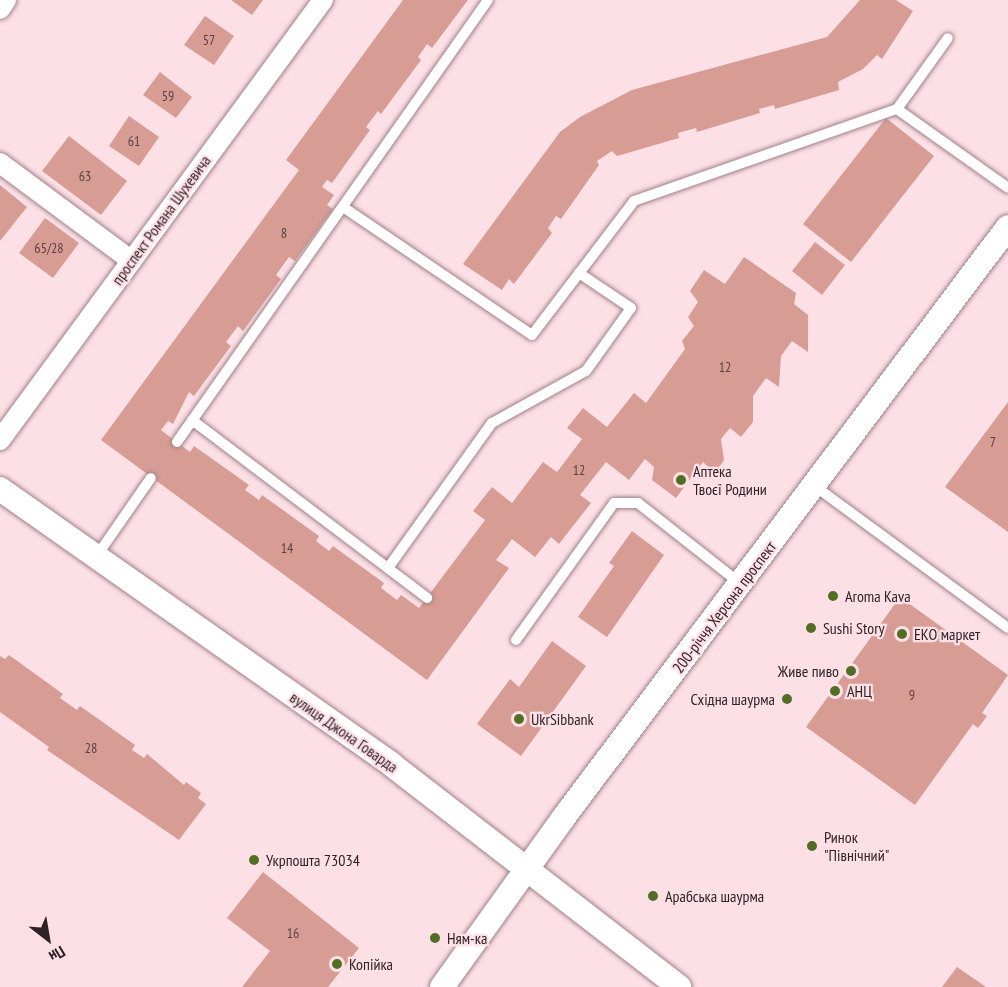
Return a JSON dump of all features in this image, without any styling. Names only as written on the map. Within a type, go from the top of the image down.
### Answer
[{"type":"street","points":[[0,9],[6,0]]},
{"type":"street","name":"проспект Романа Шухевича","points":[[0,440],[323,0]]},
{"type":"street","points":[[0,163],[132,261]]},
{"type":"street","name":"200-річчя Херсона проспект","points":[[442,987],[1008,227]]},
{"type":"street","name":"вулиця Джона Говарда","points":[[0,489],[392,765],[679,987]]},
{"type":"lane","points":[[177,442],[489,0]]},
{"type":"lane","points":[[343,207],[532,335],[634,201],[897,109],[948,38]]},
{"type":"lane","points":[[897,109],[1008,188]]},
{"type":"lane","points":[[388,568],[492,423],[586,371],[631,308],[579,273]]},
{"type":"lane","points":[[192,420],[427,598]]},
{"type":"lane","points":[[96,557],[152,478]]},
{"type":"lane","points":[[816,487],[1008,628]]},
{"type":"lane","points":[[516,640],[614,503],[638,503],[742,584]]},
{"type":"building","points":[[231,0],[263,0],[252,15]]},
{"type":"building","points":[[403,0],[468,0],[432,48],[427,44],[418,57],[421,60],[381,114],[378,111],[366,127],[370,130],[332,183],[327,180],[322,187],[334,195],[327,205],[333,209],[295,261],[289,257],[276,275],[281,279],[243,331],[238,326],[226,342],[231,346],[194,396],[189,392],[173,424],[168,421],[161,430],[190,452],[194,446],[249,485],[245,490],[259,500],[262,495],[319,536],[316,541],[329,551],[333,546],[384,583],[381,588],[397,600],[401,595],[419,608],[485,520],[473,511],[492,487],[512,503],[543,462],[557,472],[582,439],[567,428],[583,408],[607,427],[634,393],[646,403],[685,349],[682,341],[694,326],[688,317],[698,302],[690,291],[704,270],[725,284],[744,257],[796,293],[794,304],[808,315],[808,352],[792,341],[781,356],[779,387],[766,378],[753,396],[753,422],[741,437],[730,428],[721,439],[724,460],[715,473],[703,462],[676,498],[652,480],[654,467],[645,459],[629,480],[606,462],[580,495],[591,503],[559,544],[551,537],[535,557],[512,539],[496,560],[509,568],[427,680],[101,440],[299,170],[286,160]]},
{"type":"building","points":[[860,0],[896,0],[913,11],[882,59],[877,55],[863,69],[838,82],[839,90],[775,109],[774,105],[759,109],[760,113],[697,132],[696,128],[678,133],[679,138],[617,156],[612,151],[597,161],[599,165],[561,219],[556,216],[548,228],[552,233],[514,284],[509,279],[502,290],[463,264],[560,132],[580,117],[632,90],[827,37]]},
{"type":"building","points":[[205,16],[234,36],[214,65],[184,45]]},
{"type":"building","points":[[160,72],[192,97],[176,118],[143,95]]},
{"type":"building","points":[[129,116],[159,137],[139,166],[109,146]]},
{"type":"building","points":[[886,118],[934,156],[851,262],[803,224]]},
{"type":"building","points":[[69,136],[127,181],[101,215],[42,171]]},
{"type":"building","points":[[0,185],[27,207],[0,241]]},
{"type":"building","points":[[45,218],[79,243],[53,278],[19,253]]},
{"type":"building","points":[[815,242],[845,265],[822,295],[792,271]]},
{"type":"building","points":[[1008,402],[1008,532],[945,487]]},
{"type":"building","points":[[632,531],[664,555],[607,637],[578,617],[614,566],[609,563]]},
{"type":"building","points":[[900,597],[1008,675],[982,713],[987,716],[978,728],[973,724],[915,805],[806,727]]},
{"type":"building","points":[[552,641],[586,666],[521,756],[477,724],[510,679],[519,687]]},
{"type":"building","points":[[9,655],[63,694],[60,698],[77,710],[80,706],[135,745],[132,750],[144,758],[147,754],[184,785],[186,782],[201,793],[198,798],[206,804],[179,840],[47,750],[49,747],[0,712],[0,656],[5,659]]},
{"type":"building","points":[[263,872],[359,948],[328,987],[242,987],[270,951],[227,918]]},
{"type":"building","points":[[957,967],[986,987],[942,987]]},
{"type":"place","name":"Аптека Твоєї Родини","points":[[681,480]]},
{"type":"place","name":"Aroma Kava","points":[[833,596]]},
{"type":"place","name":"Sushi Story","points":[[811,628]]},
{"type":"place","name":"ЕКО маркет","points":[[902,634]]},
{"type":"place","name":"Живе пиво","points":[[851,671]]},
{"type":"place","name":"АНЦ","points":[[835,691]]},
{"type":"place","name":"Східна шаурма","points":[[787,699]]},
{"type":"place","name":"UkrSibbank","points":[[519,719]]},
{"type":"place","name":"Ринок \"Північний\"","points":[[812,846]]},
{"type":"place","name":"Укрпошта 73034","points":[[254,860]]},
{"type":"place","name":"Арабська шаурма","points":[[653,896]]},
{"type":"place","name":"Ням-ка","points":[[435,938]]},
{"type":"place","name":"Копійка","points":[[337,964]]}]
